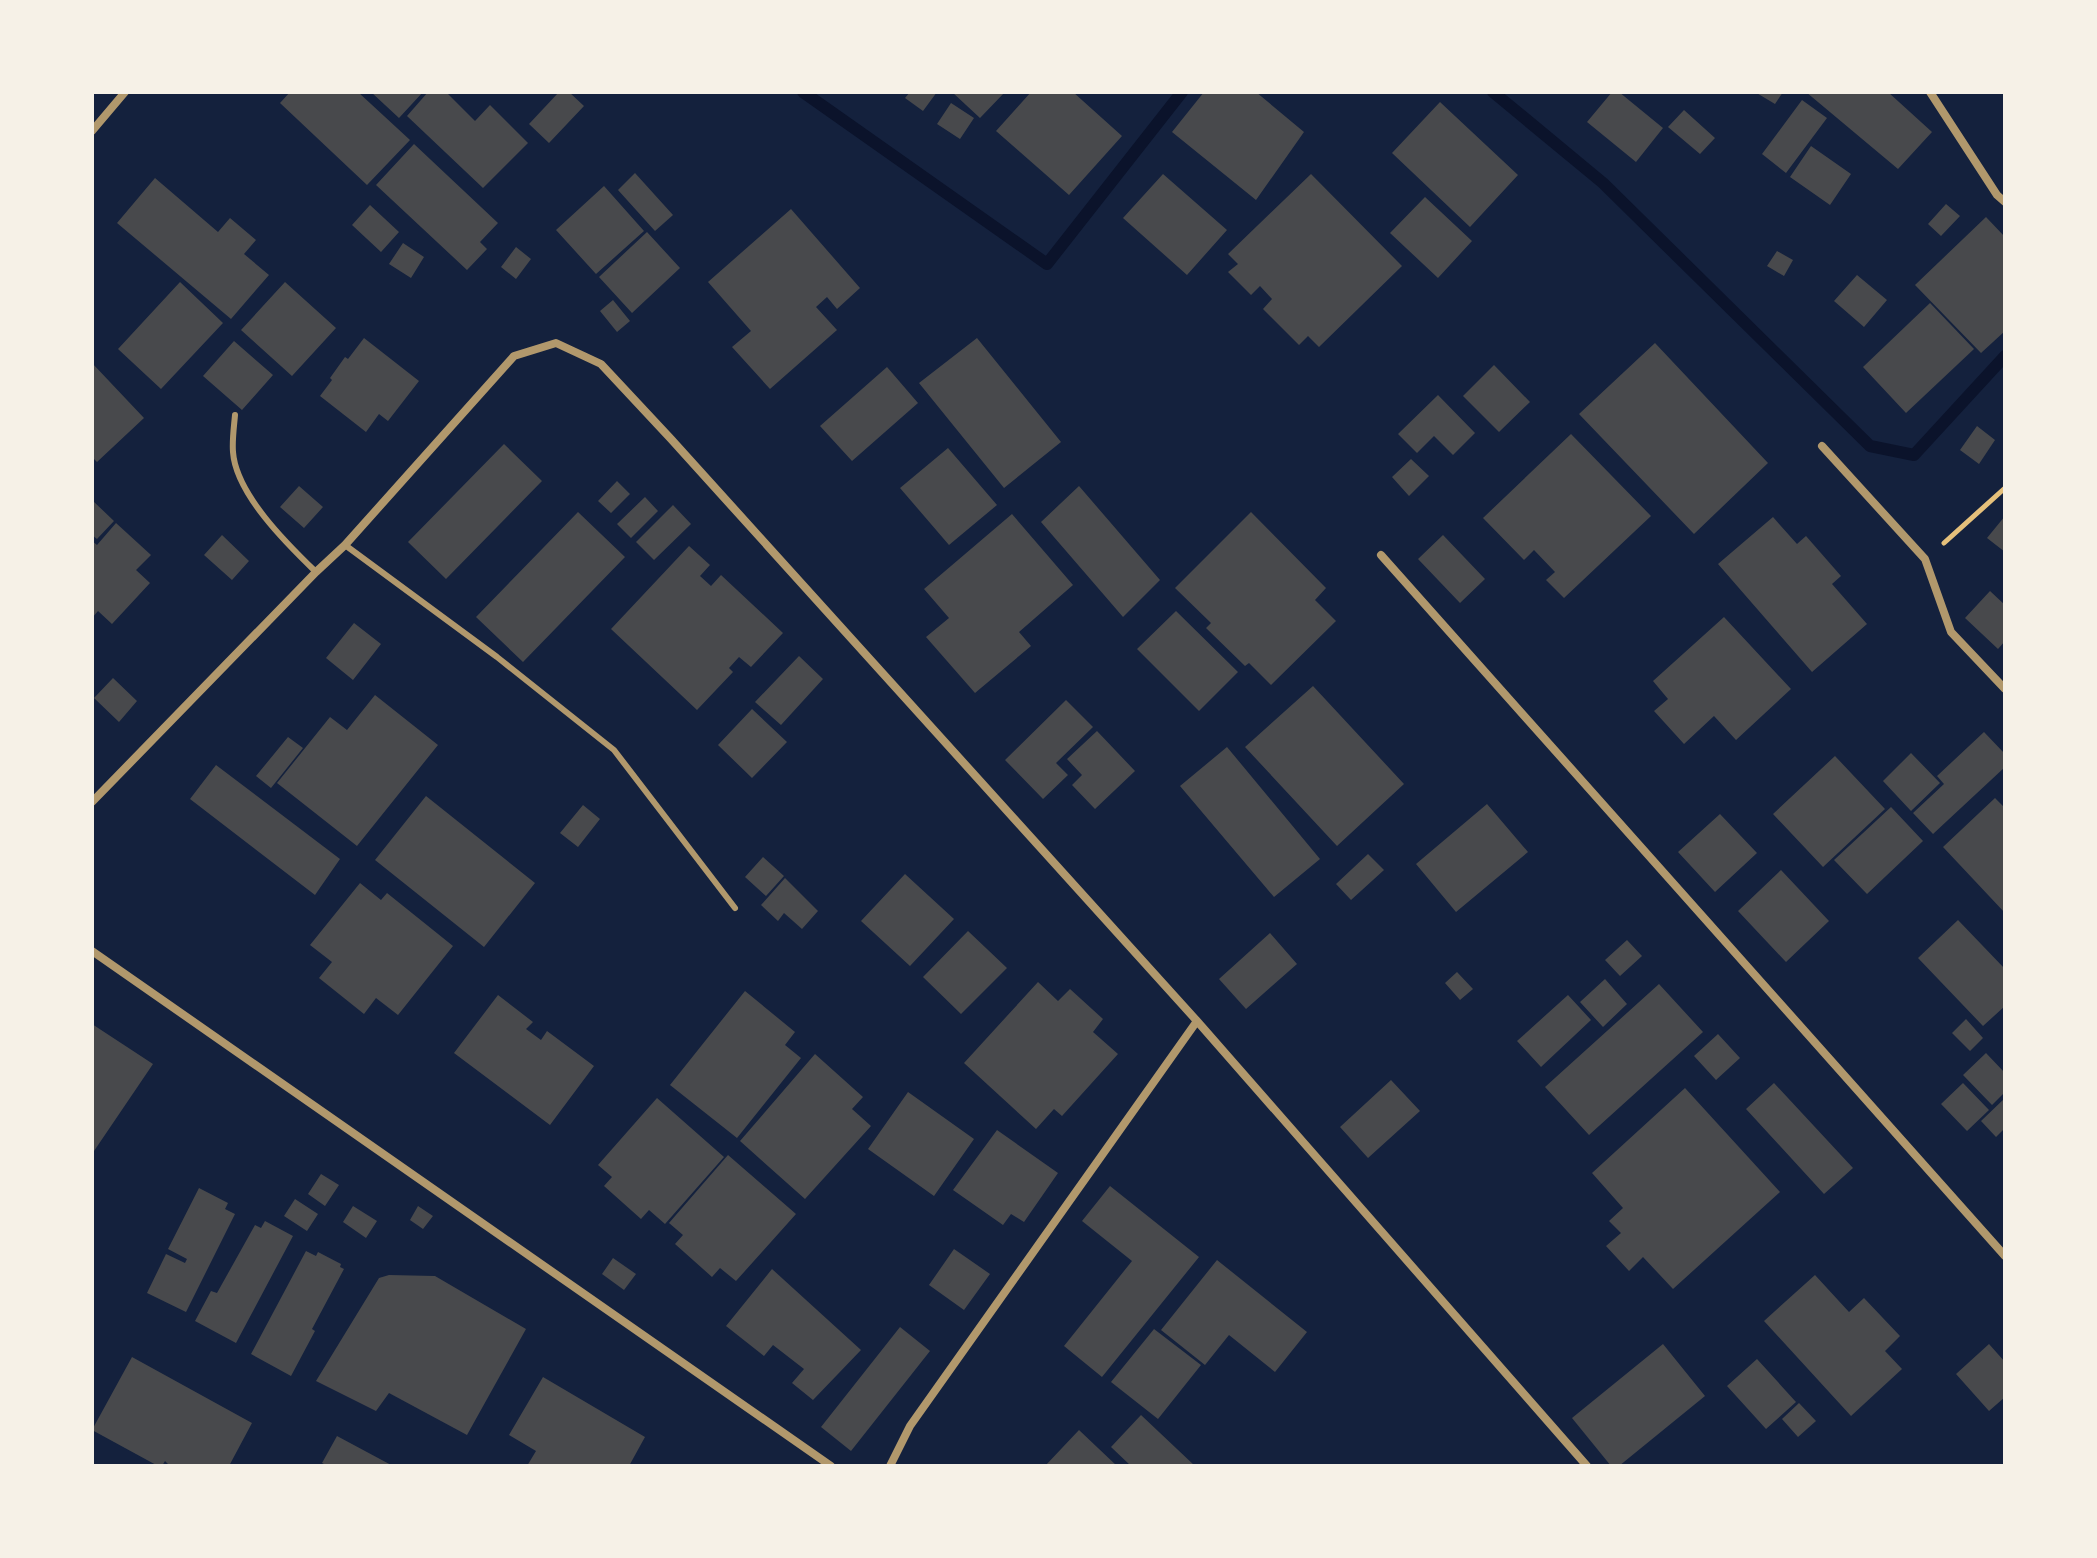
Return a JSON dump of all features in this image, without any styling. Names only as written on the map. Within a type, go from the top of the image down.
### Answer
[{"type":"street","points":[[92,131],[125,92]]},
{"type":"street","points":[[1930,92],[1997,195],[2005,202]]},
{"type":"street","points":[[92,802],[345,545],[514,356],[556,343],[601,364],[1197,1021],[1587,1466]]},
{"type":"street","points":[[1822,446],[1925,559],[1951,632],[2005,689]]},
{"type":"street","points":[[1381,555],[2005,1256]]},
{"type":"street","points":[[92,951],[831,1466]]},
{"type":"street","points":[[890,1466],[910,1426],[1197,1021]]},
{"type":"lane","points":[[235,415],[233,454],[239,477],[274,529],[316,572]]},
{"type":"lane","points":[[345,545],[497,657],[614,750],[735,908]]},
{"type":"path","points":[[1925,559],[2005,488]]},
{"type":"building","points":[[290,92],[358,92],[410,140],[367,185],[280,103]]},
{"type":"building","points":[[371,92],[423,92],[399,118]]},
{"type":"building","points":[[428,92],[446,92],[475,121],[490,105],[528,143],[483,188],[407,116]]},
{"type":"building","points":[[559,92],[569,92],[584,106],[549,143],[529,124]]},
{"type":"building","points":[[910,92],[937,92],[923,111],[905,98]]},
{"type":"building","points":[[952,92],[1005,92],[980,118]]},
{"type":"building","points":[[1031,92],[1073,92],[1122,136],[1069,195],[996,131]]},
{"type":"building","points":[[1204,92],[1256,92],[1304,132],[1256,200],[1172,132]]},
{"type":"building","points":[[1612,92],[1619,92],[1663,128],[1636,162],[1587,122]]},
{"type":"building","points":[[1755,92],[1783,92],[1775,104]]},
{"type":"building","points":[[1806,92],[1888,92],[1932,132],[1898,169]]},
{"type":"building","points":[[1802,100],[1827,118],[1786,173],[1762,154]]},
{"type":"building","points":[[1440,102],[1518,175],[1470,227],[1392,153]]},
{"type":"building","points":[[951,103],[974,118],[960,139],[937,124]]},
{"type":"building","points":[[1684,110],[1715,138],[1700,154],[1668,127]]},
{"type":"building","points":[[414,144],[498,223],[480,242],[487,249],[467,270],[376,185]]},
{"type":"building","points":[[1811,146],[1851,174],[1830,205],[1790,177]]},
{"type":"building","points":[[635,173],[673,215],[655,231],[618,190]]},
{"type":"building","points":[[1163,174],[1227,230],[1187,275],[1123,218]]},
{"type":"building","points":[[1311,174],[1402,266],[1319,347],[1308,336],[1299,345],[1263,309],[1272,299],[1260,286],[1251,295],[1228,272],[1238,264],[1228,254]]},
{"type":"building","points":[[155,178],[218,232],[230,218],[256,240],[244,254],[269,275],[231,319],[117,223]]},
{"type":"building","points":[[604,186],[644,231],[596,274],[556,230]]},
{"type":"building","points":[[1425,197],[1472,241],[1438,278],[1390,233]]},
{"type":"building","points":[[1946,204],[1960,216],[1941,236],[1928,224]]},
{"type":"building","points":[[370,205],[399,232],[381,252],[352,225]]},
{"type":"building","points":[[791,209],[860,288],[837,309],[827,297],[816,307],[837,330],[770,389],[732,347],[751,331],[708,282]]},
{"type":"building","points":[[1986,217],[2005,237],[2005,331],[1981,353],[1915,285]]},
{"type":"building","points":[[647,232],[680,268],[632,313],[599,277]]},
{"type":"building","points":[[403,243],[424,257],[411,278],[389,264]]},
{"type":"building","points":[[516,247],[531,259],[516,279],[501,267]]},
{"type":"building","points":[[1777,251],[1793,260],[1784,276],[1767,266]]},
{"type":"building","points":[[1857,275],[1887,300],[1864,327],[1834,301]]},
{"type":"building","points":[[180,282],[223,323],[161,389],[118,349]]},
{"type":"building","points":[[285,282],[336,328],[292,376],[241,330]]},
{"type":"building","points":[[613,300],[630,321],[617,332],[600,311]]},
{"type":"building","points":[[1930,303],[1974,349],[1906,413],[1863,367]]},
{"type":"building","points":[[364,338],[419,381],[388,421],[379,414],[366,432],[320,396],[345,357],[348,359]]},
{"type":"building","points":[[977,338],[1061,442],[1004,488],[919,383]]},
{"type":"building","points":[[234,341],[273,375],[242,410],[203,376]]},
{"type":"building","points":[[1655,343],[1768,463],[1694,534],[1579,414]]},
{"type":"building","points":[[92,363],[144,418],[97,462],[92,457]]},
{"type":"building","points":[[1494,365],[1530,402],[1499,432],[1463,396]]},
{"type":"building","points":[[887,367],[918,403],[852,461],[820,426]]},
{"type":"building","points":[[1438,395],[1475,433],[1453,455],[1434,436],[1417,453],[1398,434]]},
{"type":"building","points":[[1977,426],[1995,440],[1979,464],[1960,450]]},
{"type":"building","points":[[1571,434],[1651,516],[1564,598],[1546,580],[1555,572],[1534,550],[1524,560],[1483,518]]},
{"type":"building","points":[[504,444],[542,481],[446,579],[408,542]]},
{"type":"building","points":[[948,448],[997,505],[949,545],[900,488]]},
{"type":"building","points":[[1411,459],[1429,476],[1409,496],[1392,477]]},
{"type":"building","points":[[617,481],[630,494],[611,513],[598,501]]},
{"type":"building","points":[[299,486],[323,507],[304,528],[280,507]]},
{"type":"building","points":[[1079,486],[1160,580],[1123,617],[1041,522]]},
{"type":"building","points":[[645,497],[658,511],[631,538],[617,524]]},
{"type":"building","points":[[92,500],[114,521],[97,539],[92,535]]},
{"type":"building","points":[[673,505],[691,524],[654,560],[636,542]]},
{"type":"building","points":[[578,512],[625,557],[523,662],[476,617]]},
{"type":"building","points":[[1251,512],[1326,588],[1315,600],[1336,621],[1271,685],[1249,663],[1245,666],[1206,628],[1211,623],[1175,588]]},
{"type":"building","points":[[1012,514],[1073,585],[1019,632],[1031,646],[975,693],[926,637],[949,618],[924,589]]},
{"type":"building","points":[[2005,516],[2005,552],[1987,538]]},
{"type":"building","points":[[1773,517],[1797,544],[1806,536],[1841,576],[1832,584],[1867,624],[1812,672],[1718,564]]},
{"type":"building","points":[[116,523],[151,555],[136,570],[150,583],[112,624],[98,611],[92,618],[92,541],[97,545]]},
{"type":"building","points":[[222,535],[249,561],[232,580],[204,555]]},
{"type":"building","points":[[1443,535],[1485,579],[1460,603],[1418,559]]},
{"type":"building","points":[[689,546],[710,565],[700,576],[711,586],[721,575],[783,633],[751,667],[739,657],[729,668],[733,672],[697,710],[611,629]]},
{"type":"building","points":[[1990,591],[2005,605],[2005,641],[1998,649],[1965,618]]},
{"type":"building","points":[[1176,611],[1238,672],[1199,711],[1137,649]]},
{"type":"building","points":[[1724,617],[1791,689],[1736,740],[1714,716],[1684,744],[1654,711],[1668,699],[1653,681]]},
{"type":"building","points":[[354,623],[381,644],[353,680],[326,658]]},
{"type":"building","points":[[799,656],[823,679],[781,725],[755,702]]},
{"type":"building","points":[[113,678],[137,701],[119,722],[94,698]]},
{"type":"building","points":[[1313,686],[1404,784],[1337,846],[1245,747]]},
{"type":"building","points":[[375,695],[438,745],[357,846],[277,783],[330,717],[347,730]]},
{"type":"building","points":[[1066,700],[1093,727],[1056,763],[1068,775],[1043,799],[1005,760]]},
{"type":"building","points":[[752,709],[787,742],[752,778],[718,745]]},
{"type":"building","points":[[1097,731],[1135,771],[1095,809],[1072,785],[1082,775],[1067,759]]},
{"type":"building","points":[[1984,732],[2005,754],[2005,767],[1933,834],[1913,813],[1944,784],[1937,776]]},
{"type":"building","points":[[288,737],[303,748],[271,788],[256,776]]},
{"type":"building","points":[[1227,747],[1320,859],[1274,897],[1180,786]]},
{"type":"building","points":[[1911,753],[1940,783],[1911,811],[1883,781]]},
{"type":"building","points":[[1835,756],[1885,809],[1823,867],[1773,814]]},
{"type":"building","points":[[216,765],[340,859],[315,895],[190,799]]},
{"type":"building","points":[[426,796],[535,883],[484,947],[375,860]]},
{"type":"building","points":[[1995,798],[2005,808],[2005,913],[1943,847]]},
{"type":"building","points":[[1487,804],[1528,852],[1456,912],[1416,864]]},
{"type":"building","points":[[583,805],[600,819],[578,847],[560,833]]},
{"type":"building","points":[[1891,807],[1923,841],[1867,894],[1834,860]]},
{"type":"building","points":[[1720,814],[1757,853],[1715,892],[1678,852]]},
{"type":"building","points":[[1368,854],[1384,870],[1351,900],[1336,884]]},
{"type":"building","points":[[763,857],[784,876],[766,896],[745,877]]},
{"type":"building","points":[[1781,870],[1829,921],[1786,962],[1738,911]]},
{"type":"building","points":[[905,874],[954,919],[910,966],[861,921]]},
{"type":"building","points":[[785,878],[818,911],[802,929],[784,913],[778,921],[761,905]]},
{"type":"building","points":[[360,883],[381,900],[387,893],[453,946],[398,1015],[376,998],[364,1014],[319,978],[332,962],[310,945]]},
{"type":"building","points":[[1958,920],[2005,969],[2005,1006],[1983,1026],[1918,958]]},
{"type":"building","points":[[968,931],[1007,968],[961,1014],[923,977]]},
{"type":"building","points":[[1270,933],[1297,964],[1246,1009],[1219,979]]},
{"type":"building","points":[[1627,940],[1642,956],[1620,976],[1605,960]]},
{"type":"building","points":[[1457,972],[1473,989],[1460,1000],[1445,983]]},
{"type":"building","points":[[1605,979],[1627,1004],[1603,1027],[1580,1002]]},
{"type":"building","points":[[1038,982],[1058,1001],[1070,989],[1103,1019],[1093,1032],[1118,1054],[1062,1116],[1054,1109],[1036,1129],[964,1063]]},
{"type":"building","points":[[1659,984],[1703,1032],[1589,1135],[1545,1087]]},
{"type":"building","points":[[745,991],[795,1032],[785,1045],[801,1058],[737,1138],[670,1085]]},
{"type":"building","points":[[498,995],[533,1022],[526,1029],[541,1040],[547,1031],[594,1066],[550,1125],[454,1053]]},
{"type":"building","points":[[1568,995],[1591,1020],[1541,1067],[1517,1041]]},
{"type":"building","points":[[1966,1019],[1983,1038],[1970,1051],[1952,1033]]},
{"type":"building","points":[[92,1024],[153,1064],[92,1154]]},
{"type":"building","points":[[1718,1034],[1740,1058],[1716,1080],[1694,1056]]},
{"type":"building","points":[[1986,1053],[2005,1073],[2005,1092],[1992,1105],[1963,1075]]},
{"type":"building","points":[[815,1054],[863,1097],[852,1109],[871,1126],[805,1199],[740,1141]]},
{"type":"building","points":[[1391,1080],[1420,1111],[1368,1158],[1340,1127]]},
{"type":"building","points":[[1774,1083],[1853,1168],[1824,1194],[1746,1109]]},
{"type":"building","points":[[1963,1083],[1989,1110],[1967,1131],[1941,1104]]},
{"type":"building","points":[[1685,1088],[1780,1192],[1673,1289],[1643,1257],[1629,1271],[1606,1246],[1621,1233],[1609,1221],[1623,1208],[1592,1173]]},
{"type":"building","points":[[908,1092],[974,1139],[934,1196],[868,1149]]},
{"type":"building","points":[[657,1098],[724,1157],[665,1224],[649,1210],[641,1219],[604,1186],[612,1177],[598,1165]]},
{"type":"building","points":[[2005,1098],[2005,1128],[1996,1137],[1981,1121]]},
{"type":"building","points":[[997,1130],[1058,1173],[1024,1222],[1011,1214],[1003,1225],[953,1190]]},
{"type":"building","points":[[728,1155],[796,1214],[736,1281],[720,1268],[712,1277],[675,1244],[683,1235],[669,1223]]},
{"type":"building","points":[[321,1174],[339,1185],[325,1206],[308,1194]]},
{"type":"building","points":[[1110,1186],[1199,1257],[1102,1377],[1064,1346],[1132,1261],[1082,1221]]},
{"type":"building","points":[[199,1188],[228,1203],[225,1209],[235,1214],[186,1312],[147,1293],[166,1254],[185,1263],[187,1259],[168,1249]]},
{"type":"building","points":[[295,1199],[318,1214],[307,1231],[284,1216]]},
{"type":"building","points":[[353,1206],[377,1221],[366,1238],[343,1222]]},
{"type":"building","points":[[418,1206],[433,1216],[423,1229],[410,1220]]},
{"type":"building","points":[[265,1221],[293,1236],[236,1343],[195,1321],[211,1291],[217,1293],[255,1225],[261,1228]]},
{"type":"building","points":[[954,1249],[990,1274],[964,1310],[929,1285]]},
{"type":"building","points":[[306,1251],[316,1256],[318,1252],[341,1264],[340,1267],[344,1269],[291,1376],[251,1354]]},
{"type":"building","points":[[613,1258],[636,1274],[624,1290],[602,1274]]},
{"type":"building","points":[[1217,1260],[1307,1332],[1275,1372],[1229,1335],[1205,1365],[1161,1330]]},
{"type":"building","points":[[772,1269],[861,1350],[813,1400],[792,1383],[804,1369],[773,1345],[764,1356],[726,1326]]},
{"type":"building","points":[[389,1275],[435,1276],[526,1329],[467,1435],[389,1393],[376,1411],[316,1381],[379,1278]]},
{"type":"building","points":[[1815,1275],[1849,1312],[1864,1298],[1900,1336],[1885,1351],[1902,1369],[1851,1416],[1764,1321]]},
{"type":"building","points":[[900,1327],[930,1351],[851,1451],[821,1427]]},
{"type":"building","points":[[1154,1329],[1201,1365],[1158,1419],[1111,1382]]},
{"type":"building","points":[[1663,1344],[1705,1396],[1619,1466],[1611,1466],[1572,1418]]},
{"type":"building","points":[[1989,1344],[2005,1362],[2005,1397],[1989,1411],[1956,1374]]},
{"type":"building","points":[[132,1357],[252,1423],[229,1466],[170,1466],[165,1461],[158,1466],[92,1430]]},
{"type":"building","points":[[1757,1359],[1796,1402],[1766,1429],[1727,1386]]},
{"type":"building","points":[[543,1377],[645,1437],[629,1466],[527,1466],[536,1451],[509,1435]]},
{"type":"building","points":[[1799,1403],[1816,1421],[1798,1437],[1782,1419]]},
{"type":"building","points":[[1141,1415],[1195,1466],[1131,1466],[1111,1447]]},
{"type":"building","points":[[1079,1430],[1117,1466],[1045,1466]]},
{"type":"building","points":[[337,1436],[393,1466],[328,1466],[322,1463]]},
{"type":"waterway","points":[[803,92],[1047,264],[1182,92]]},
{"type":"waterway","points":[[1493,92],[1603,183],[1870,446],[1914,455],[2005,356]]}]
